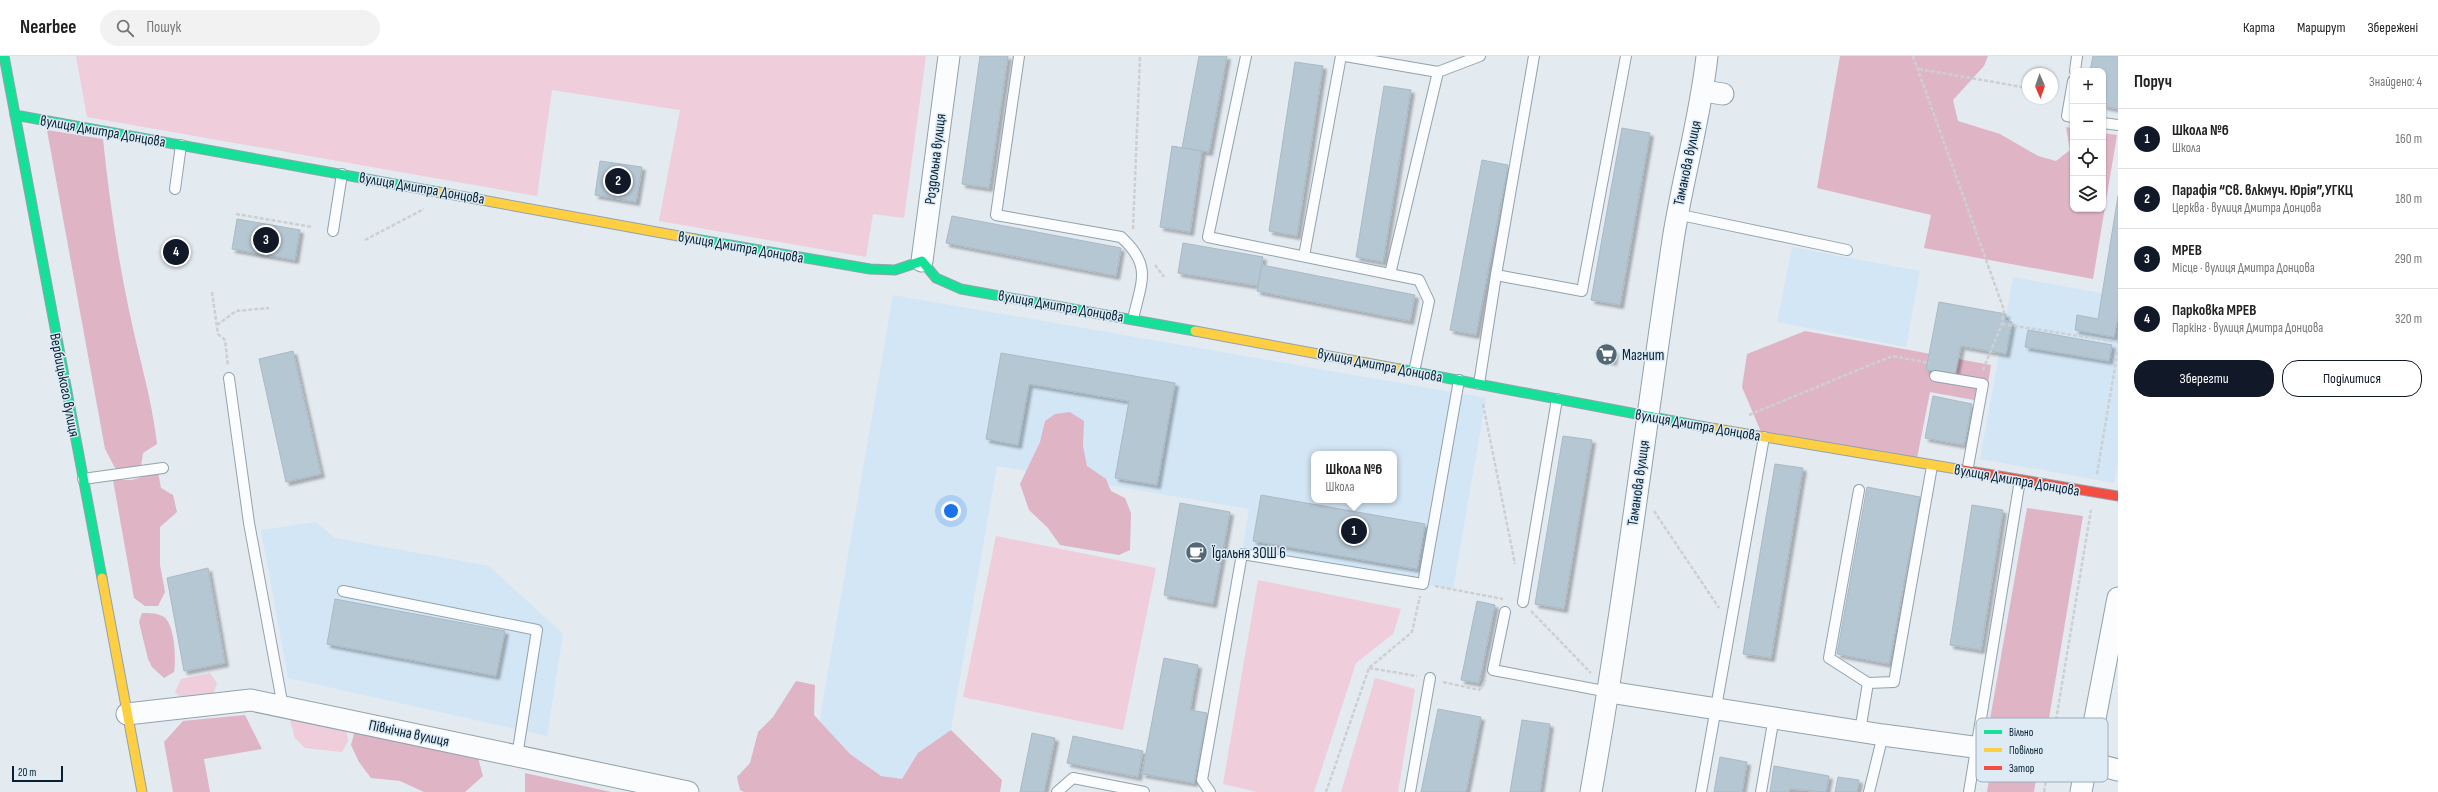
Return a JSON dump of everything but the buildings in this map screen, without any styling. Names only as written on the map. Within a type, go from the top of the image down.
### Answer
[{"type":"street","name":"Вербицького вулиця","points":[[4,56],[142,792]]},
{"type":"street","name":"Роздольна вулиця","points":[[922,261],[949,56]]},
{"type":"street","name":"Таманова вулиця","points":[[1591,792],[1609,692],[1676,214],[1713,92],[1707,56]]},
{"type":"street","name":"вулиця Дмитра Донцова","points":[[15,115],[851,267],[885,271],[904,270],[922,261],[936,278],[961,289],[1133,319],[1764,437],[2118,496]]},
{"type":"street","points":[[2095,718],[2118,598]]},
{"type":"street","points":[[1609,692],[1774,716],[1883,735],[1976,748]]},
{"type":"street","name":"Північна вулиця","points":[[127,714],[251,700],[688,792]]},
{"type":"street","points":[[2108,767],[2118,770]]},
{"type":"street","points":[[2081,792],[2083,782]]},
{"type":"lane","points":[[1019,56],[996,215],[1121,237],[1135,250],[1144,271],[1133,319]]},
{"type":"lane","points":[[1246,56],[1208,237],[1419,280],[1429,301],[1414,372]]},
{"type":"lane","points":[[1304,256],[1341,56]]},
{"type":"lane","points":[[1345,56],[1438,72],[1480,56]]},
{"type":"lane","points":[[1479,384],[1496,275],[1534,56]]},
{"type":"lane","points":[[1496,275],[1582,291],[1626,56]]},
{"type":"lane","points":[[2075,68],[2077,56]]},
{"type":"lane","points":[[1390,274],[1438,72]]},
{"type":"lane","points":[[2070,98],[2067,116],[2070,117]]},
{"type":"lane","points":[[2106,123],[2118,125]]},
{"type":"lane","points":[[175,189],[181,145]]},
{"type":"lane","points":[[333,231],[342,174]]},
{"type":"lane","points":[[1676,214],[1847,250]]},
{"type":"lane","points":[[1935,376],[1983,384],[1967,472]]},
{"type":"lane","points":[[229,378],[249,523],[283,707]]},
{"type":"lane","points":[[1210,792],[1202,780],[1242,554],[1423,584],[1459,380]]},
{"type":"lane","points":[[1523,602],[1558,399]]},
{"type":"lane","points":[[1701,792],[1764,437]]},
{"type":"lane","points":[[1859,490],[1829,658],[1868,683],[1894,682],[1932,466]]},
{"type":"lane","points":[[83,479],[163,468]]},
{"type":"lane","points":[[1982,718],[2020,480]]},
{"type":"lane","points":[[343,591],[537,630],[517,756]]},
{"type":"lane","points":[[1505,612],[1493,670],[1609,692]]},
{"type":"lane","points":[[1410,792],[1430,678]]},
{"type":"lane","points":[[1860,731],[1868,683]]},
{"type":"lane","points":[[1761,792],[1774,716]]},
{"type":"lane","points":[[1869,792],[1883,735]]},
{"type":"lane","points":[[1969,792],[1976,754]]},
{"type":"lane","points":[[1057,792],[1073,778],[1144,792]]},
{"type":"path","points":[[1133,234],[1140,56]]},
{"type":"path","points":[[1913,56],[1919,69],[2004,310],[2002,324],[1982,374],[1974,372]]},
{"type":"path","points":[[1919,69],[2022,87]]},
{"type":"path","points":[[366,240],[426,208]]},
{"type":"path","points":[[236,214],[312,227]]},
{"type":"path","points":[[1151,259],[1164,277]]},
{"type":"path","points":[[212,292],[218,334],[225,340],[229,378]]},
{"type":"path","points":[[217,324],[236,311],[269,308]]},
{"type":"path","points":[[2002,324],[2118,342]]},
{"type":"path","points":[[2056,718],[2118,349]]},
{"type":"path","points":[[1745,417],[1892,356],[1937,365]]},
{"type":"path","points":[[1479,384],[1516,571]]},
{"type":"path","points":[[1637,486],[1730,623]]},
{"type":"path","points":[[1326,792],[1369,668],[1412,632],[1423,584],[1523,602],[1591,673]]},
{"type":"path","points":[[2044,792],[2046,782]]},
{"type":"shaded area","points":[[76,56],[926,56],[904,218],[873,214],[866,257],[659,221],[680,110],[552,90],[537,196],[87,117]]},
{"type":"shaded area","points":[[1840,56],[1988,56],[1984,66],[1953,100],[1958,121],[2000,134],[2038,156],[2056,161],[2070,150],[2070,212],[2104,212],[2093,279],[1924,248],[1931,215],[1817,188]]},
{"type":"shaded area","points":[[2066,127],[2070,128],[2070,150]]},
{"type":"shaded area","points":[[47,130],[103,139],[117,246],[133,327],[152,410],[157,444],[143,453],[141,466],[128,472],[115,468],[105,449]]},
{"type":"shaded area","points":[[2106,133],[2117,135],[2106,201]]},
{"type":"shaded area","points":[[1792,247],[1920,271],[1906,347],[1777,322]]},
{"type":"shaded area","points":[[2013,277],[2118,296],[2118,464],[2114,483],[1980,459]]},
{"type":"shaded area","points":[[893,295],[1486,398],[1453,589],[1242,554],[1249,509],[997,466],[940,792],[838,792],[808,787]]},
{"type":"shaded area","points":[[1805,331],[1991,365],[1985,402],[1930,392],[1917,458],[1761,432],[1742,387],[1747,354]]},
{"type":"shaded area","points":[[1070,412],[1084,421],[1083,446],[1087,466],[1106,479],[1111,491],[1125,498],[1131,513],[1130,550],[1119,555],[1060,545],[1048,528],[1029,510],[1020,484],[1040,442],[1045,421],[1055,414]]},
{"type":"shaded area","points":[[158,472],[161,488],[173,495],[177,512],[160,527],[160,565],[165,592],[158,606],[145,606],[134,598],[113,480],[132,480]]},
{"type":"shaded area","points":[[2027,508],[2083,516],[2049,718],[1990,718]]},
{"type":"shaded area","points":[[316,522],[335,538],[489,566],[563,634],[547,736],[288,678],[261,530]]},
{"type":"shaded area","points":[[996,536],[1156,568],[1123,730],[963,697]]},
{"type":"shaded area","points":[[1258,580],[1401,609],[1393,634],[1356,663],[1314,792],[1257,792],[1223,784]]},
{"type":"shaded area","points":[[142,613],[164,617],[168,621],[173,635],[175,651],[174,672],[164,678],[152,667],[148,659],[139,622]]},
{"type":"shaded area","points":[[210,673],[217,683],[213,694],[189,701],[180,697],[175,692],[181,679]]},
{"type":"shaded area","points":[[1375,678],[1415,689],[1398,792],[1341,792]]},
{"type":"shaded area","points":[[796,681],[815,685],[814,715],[850,754],[881,776],[902,779],[918,753],[951,730],[1002,780],[1000,792],[744,792],[740,790],[737,777],[750,763],[758,732],[773,717]]},
{"type":"shaded area","points":[[245,715],[262,749],[204,759],[210,792],[173,792],[164,742],[183,721]]},
{"type":"shaded area","points":[[297,718],[346,729],[348,741],[342,752],[305,748],[295,738],[290,720]]},
{"type":"shaded area","points":[[355,730],[477,754],[483,776],[465,792],[424,792],[400,781],[371,778],[359,762],[351,745]]},
{"type":"shaded area","points":[[525,773],[611,792],[525,792]]},
{"type":"shaded area","points":[[1989,782],[2036,782],[2034,792],[1987,792]]},
{"type":"traffic: fast","points":[[4,56],[102,578]]},
{"type":"traffic: fast","points":[[15,115],[438,192]]},
{"type":"traffic: fast","points":[[695,239],[870,269],[895,270],[922,261],[936,278],[961,289],[1195,331]]},
{"type":"traffic: fast","points":[[1399,369],[1705,427]]},
{"type":"traffic: slow","points":[[438,192],[695,239]]},
{"type":"traffic: slow","points":[[1195,331],[1399,369]]},
{"type":"traffic: slow","points":[[1705,427],[1963,470]]},
{"type":"traffic: slow","points":[[102,578],[142,792]]},
{"type":"traffic: jam","points":[[1963,470],[2118,496]]},
{"type":"place","name":"Парафія “Св. влкмуч. Юрія”,УГКЦ","points":[[618,181]]},
{"type":"place","name":"МРЕВ","points":[[266,240]]},
{"type":"place","name":"Парковка МРЕВ","points":[[176,252]]},
{"type":"place","name":"Магнит","points":[[1606,355]]},
{"type":"place","name":"Школа №6","points":[[1354,531]]},
{"type":"place","name":"Їдальня ЗОШ 6","points":[[1197,553]]}]
